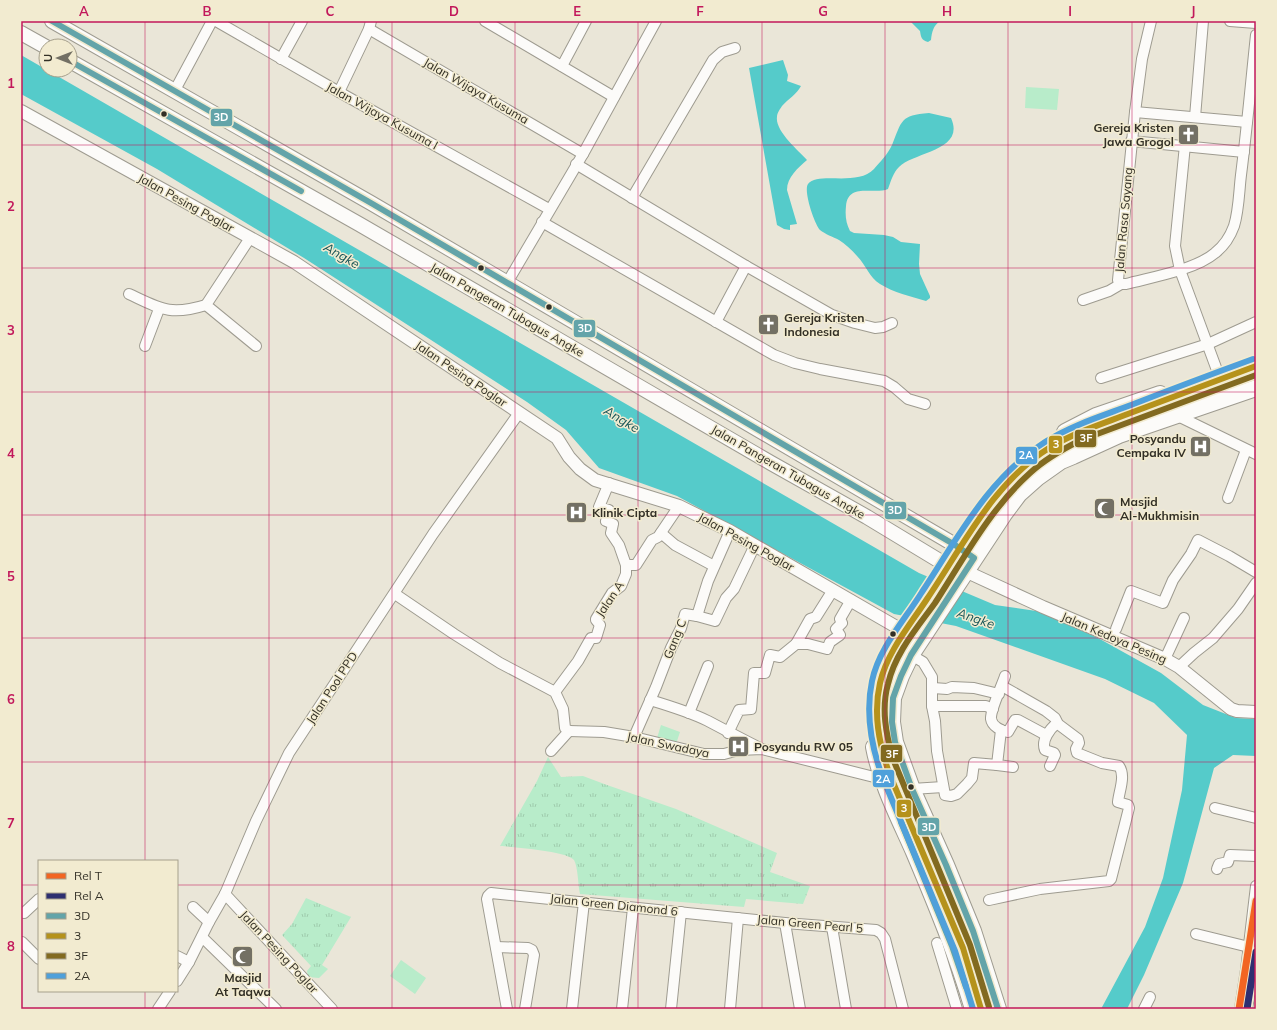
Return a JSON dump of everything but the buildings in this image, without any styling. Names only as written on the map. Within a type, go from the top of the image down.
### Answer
[{"type":"highway","points":[[973,1009],[943,947],[921,869],[882,779],[875,756],[870,727],[870,706],[876,676],[883,658],[901,627],[983,504],[1013,469],[1033,452],[1066,431],[1096,416],[1256,360]]},
{"type":"highway","points":[[981,1009],[963,948],[889,773],[879,744],[876,721],[876,704],[880,681],[885,668],[905,632],[984,513],[1005,487],[1025,466],[1052,447],[1078,433],[1256,366]]},
{"type":"highway","points":[[987,1009],[968,945],[900,785],[890,756],[883,708],[886,686],[891,669],[902,648],[987,518],[1008,492],[1034,466],[1073,441],[1256,373]]},
{"type":"highway","points":[[1180,387],[1183,414]]},
{"type":"highway","points":[[998,1009],[973,931],[946,865],[912,789],[895,742],[892,722],[893,698],[901,676],[911,655],[1004,514],[1019,494],[1037,478],[1061,461],[1119,435],[1256,388]]},
{"type":"main road","name":"Jalan Pangeran Tubagus Angke","points":[[52,21],[175,90],[352,194],[371,203],[955,545],[966,570]]},
{"type":"main road","points":[[21,33],[38,43]]},
{"type":"main road","name":"Jalan Pangeran Tubagus Angke","points":[[78,66],[359,224],[867,517],[940,568]]},
{"type":"main road","points":[[341,214],[348,212],[352,207],[354,202],[352,194]]},
{"type":"main road","points":[[359,224],[358,216],[360,211],[371,203]]},
{"type":"main road","points":[[771,463],[780,456],[782,445]]},
{"type":"street","points":[[175,90],[212,21]]},
{"type":"street","name":"Jalan Wijaya Kusuma I","points":[[216,21],[339,92],[550,209]]},
{"type":"street","points":[[281,59],[302,21]]},
{"type":"street","points":[[486,21],[614,97]]},
{"type":"street","points":[[562,66],[586,21]]},
{"type":"street","points":[[507,283],[583,154],[656,21]]},
{"type":"street","name":"Jalan Rasa Sayang","points":[[1152,21],[1142,59],[1131,141],[1118,278],[1119,283],[1122,284],[1180,270],[1205,260],[1215,254],[1229,236],[1235,222],[1256,35]]},
{"type":"street","points":[[1194,116],[1203,21]]},
{"type":"street","points":[[1230,21],[1256,23]]},
{"type":"street","points":[[339,92],[370,25]]},
{"type":"street","name":"Jalan Wijaya Kusuma","points":[[370,25],[583,154]]},
{"type":"street","points":[[632,198],[714,60],[722,52],[735,48]]},
{"type":"street","name":"Jalan Pesing Poglar","points":[[21,111],[294,262],[556,438],[569,457],[580,469],[595,480],[679,506],[730,531],[901,627]]},
{"type":"street","points":[[1135,112],[1194,116],[1247,122]]},
{"type":"street","points":[[1131,141],[1185,145],[1244,152]]},
{"type":"street","points":[[1185,145],[1175,246],[1180,270],[1218,373]]},
{"type":"street","points":[[576,164],[746,266],[832,315],[874,328],[883,327],[892,323]]},
{"type":"street","points":[[542,222],[774,355],[794,363],[820,370],[884,381],[894,386],[908,399],[925,404]]},
{"type":"street","points":[[129,294],[159,309],[167,311],[190,310],[206,305],[250,238]]},
{"type":"street","points":[[716,322],[746,266]]},
{"type":"street","points":[[1083,300],[1109,291],[1122,284]]},
{"type":"street","points":[[206,305],[256,346]]},
{"type":"street","points":[[145,346],[159,309]]},
{"type":"street","points":[[1101,378],[1208,344],[1256,322]]},
{"type":"street","name":"Jalan Pool PPD","points":[[178,979],[189,962],[225,894],[256,821],[289,754],[433,534],[519,413]]},
{"type":"street","points":[[1183,414],[1246,450],[1256,454]]},
{"type":"street","points":[[1228,498],[1246,450]]},
{"type":"street","name":"Jalan A","points":[[555,692],[578,661],[591,638],[596,638],[600,625],[596,619],[612,593],[621,586],[626,574],[626,565],[619,545],[610,533],[613,524],[606,520],[609,510],[599,507],[609,484]]},
{"type":"street","points":[[626,565],[636,565],[652,540],[657,538],[661,533],[679,506]]},
{"type":"street","name":"Gang C","points":[[634,737],[671,648],[681,628],[685,614],[697,616],[708,581],[730,531]]},
{"type":"street","points":[[661,533],[675,545],[714,566]]},
{"type":"street","points":[[1116,629],[1131,591],[1163,603],[1173,580],[1191,554],[1198,540],[1256,572]]},
{"type":"street","points":[[697,616],[715,621],[726,598],[734,589],[755,545]]},
{"type":"street","name":"Jalan Kedoya Pesing","points":[[966,570],[1043,606],[1165,659],[1179,667],[1226,706],[1237,711],[1256,712]]},
{"type":"street","points":[[1179,667],[1213,638],[1238,609],[1256,583]]},
{"type":"street","points":[[728,733],[739,710],[751,709],[755,672],[764,674],[770,656],[780,657],[796,644],[810,619],[816,617],[833,590]]},
{"type":"street","points":[[395,594],[494,659],[555,692],[563,709],[565,728],[569,731],[551,751]]},
{"type":"street","points":[[796,644],[808,644],[827,649],[830,642],[840,635],[836,630],[842,623],[840,619],[851,600]]},
{"type":"street","points":[[1165,659],[1184,618]]},
{"type":"street","points":[[911,655],[923,662],[931,673],[933,688],[932,706],[935,721],[937,751],[945,795],[951,796],[957,794],[972,778],[974,764],[1013,767]]},
{"type":"street","points":[[689,713],[708,666]]},
{"type":"street","points":[[933,688],[947,689],[952,686],[974,688],[1002,685],[1038,706],[1055,718],[1057,723],[1078,739],[1079,743],[1076,749],[1077,753],[1102,762],[1117,765],[1121,769],[1122,781],[1118,802],[1128,805],[1129,808],[1112,879],[1107,882],[1040,889],[989,900]]},
{"type":"street","points":[[1002,685],[993,709],[991,720],[996,727],[1008,732],[1015,720],[1018,720],[1046,735]]},
{"type":"street","points":[[650,700],[689,713],[762,749]]},
{"type":"street","points":[[932,706],[986,706],[993,709]]},
{"type":"street","points":[[1050,766],[1055,755],[1044,748],[1046,735],[1057,723]]},
{"type":"street","points":[[997,765],[1002,730]]},
{"type":"street","name":"Jalan Swadaya","points":[[569,731],[598,731],[634,737],[704,754],[724,754],[739,750],[762,749],[882,779]]},
{"type":"street","points":[[912,789],[943,787]]},
{"type":"street","points":[[1215,808],[1256,818]]},
{"type":"street","points":[[1217,870],[1219,864],[1228,862],[1230,855],[1256,856]]},
{"type":"street","points":[[1247,1009],[1253,992],[1252,950],[1256,886]]},
{"type":"street","name":"Jalan Green Diamond 6","points":[[496,948],[488,899],[489,894],[493,893],[738,918]]},
{"type":"street","name":"Jalan Pesing Poglar","points":[[225,894],[332,1009]]},
{"type":"street","points":[[24,913],[38,900]]},
{"type":"street","points":[[572,1009],[584,902]]},
{"type":"street","points":[[193,907],[209,922]]},
{"type":"street","points":[[622,1009],[633,908]]},
{"type":"street","points":[[671,1009],[681,912]]},
{"type":"street","points":[[730,1009],[738,918]]},
{"type":"street","name":"Jalan Green Pearl 5","points":[[738,918],[876,930],[886,939],[903,1009]]},
{"type":"street","points":[[785,923],[800,1009]]},
{"type":"street","points":[[832,927],[846,1009]]},
{"type":"street","points":[[1196,934],[1252,950]]},
{"type":"street","points":[[202,936],[272,1007]]},
{"type":"street","points":[[22,942],[38,958]]},
{"type":"street","points":[[943,947],[957,1009]]},
{"type":"street","points":[[507,1009],[496,948],[528,948],[532,950],[534,955],[525,1009]]},
{"type":"street","points":[[1240,1009],[1252,950]]},
{"type":"street","points":[[178,956],[189,962]]},
{"type":"street","points":[[158,1009],[169,992]]},
{"type":"street","points":[[1144,1009],[1150,997]]},
{"type":"green space","points":[[1026,87],[1059,89],[1057,110],[1025,108]]},
{"type":"green space","points":[[661,725],[680,732],[676,744],[657,738]]},
{"type":"green space","points":[[548,757],[561,777],[583,776],[676,809],[777,853],[770,872],[810,886],[803,904],[746,899],[744,907],[580,894],[575,863],[570,857],[540,850],[500,846],[537,781]]},
{"type":"green space","points":[[306,898],[351,917],[322,965],[328,969],[319,978],[308,977],[307,971],[311,966],[282,935],[292,924]]},
{"type":"green space","points":[[401,960],[426,978],[415,994],[390,976]]},
{"type":"water","points":[[910,21],[940,21],[934,27],[931,40],[928,42],[921,37],[920,31]]},
{"type":"water","name":"Angke","points":[[21,55],[38,65],[38,78],[61,78],[919,573],[995,605],[1043,612],[1098,638],[1161,673],[1203,705],[1236,718],[1256,719],[1256,756],[1233,755],[1214,768],[1183,883],[1144,975],[1127,1009],[1101,1009],[1145,927],[1163,878],[1182,790],[1187,735],[1154,703],[1105,679],[956,626],[894,614],[677,496],[599,468],[566,430],[527,402],[304,258],[157,169],[21,94]]},
{"type":"water","points":[[783,60],[788,75],[787,81],[801,86],[797,92],[780,108],[777,116],[777,122],[783,134],[807,160],[794,173],[787,185],[787,190],[797,224],[790,225],[790,230],[784,229],[777,225],[749,68]]},
{"type":"water","points":[[929,113],[951,118],[954,129],[951,137],[945,144],[906,162],[899,167],[894,174],[888,189],[862,191],[851,194],[846,206],[847,222],[850,231],[854,233],[884,235],[893,237],[901,242],[920,244],[920,274],[930,296],[930,298],[926,301],[896,292],[880,284],[873,278],[848,247],[839,240],[820,230],[815,222],[810,208],[807,188],[808,184],[813,180],[858,177],[867,174],[884,158],[903,121],[912,115]]},
{"type":"rail line","name":"T","points":[[1239,1009],[1256,901]]},
{"type":"rail line","name":"A","points":[[1247,1009],[1256,952]]},
{"type":"transit line","name":"3D","points":[[52,21],[371,203],[955,545],[974,558],[911,655],[893,698],[892,722],[895,742],[912,789],[946,865],[973,931],[998,1009]]},
{"type":"transit line","name":"3D","points":[[78,66],[301,191]]},
{"type":"transit line","name":"2A","points":[[973,1009],[955,951],[882,776],[875,753],[870,729],[869,705],[872,681],[880,657],[976,510],[1007,473],[1025,456],[1055,436],[1076,426],[1253,359]]},
{"type":"transit line","name":"3","points":[[981,1009],[963,948],[889,773],[882,751],[878,728],[877,706],[880,683],[888,660],[900,639],[980,517],[1011,479],[1029,462],[1059,442],[1080,432],[1256,366]]},
{"type":"transit line","name":"3F","points":[[989,1007],[970,945],[893,759],[885,722],[886,693],[891,673],[907,641],[935,603],[990,518],[1016,487],[1042,463],[1081,440],[1256,375]]},
{"type":"transit line","name":"3D","points":[[901,822],[952,946],[966,987]]},
{"type":"place","name":"Gereja Kristen Jawa Grogol","points":[[1189,135]]},
{"type":"place","name":"Gereja Kristen Indonesia","points":[[768,325]]},
{"type":"place","name":"Posyandu Cempaka IV","points":[[1201,446]]},
{"type":"place","name":"Masjid Al-Mukhmisin","points":[[1105,509]]},
{"type":"place","name":"Klinik Cipta","points":[[577,513]]},
{"type":"place","name":"Posyandu RW 05","points":[[739,747]]},
{"type":"place","name":"Masjid At Taqwa","points":[[243,957]]}]
